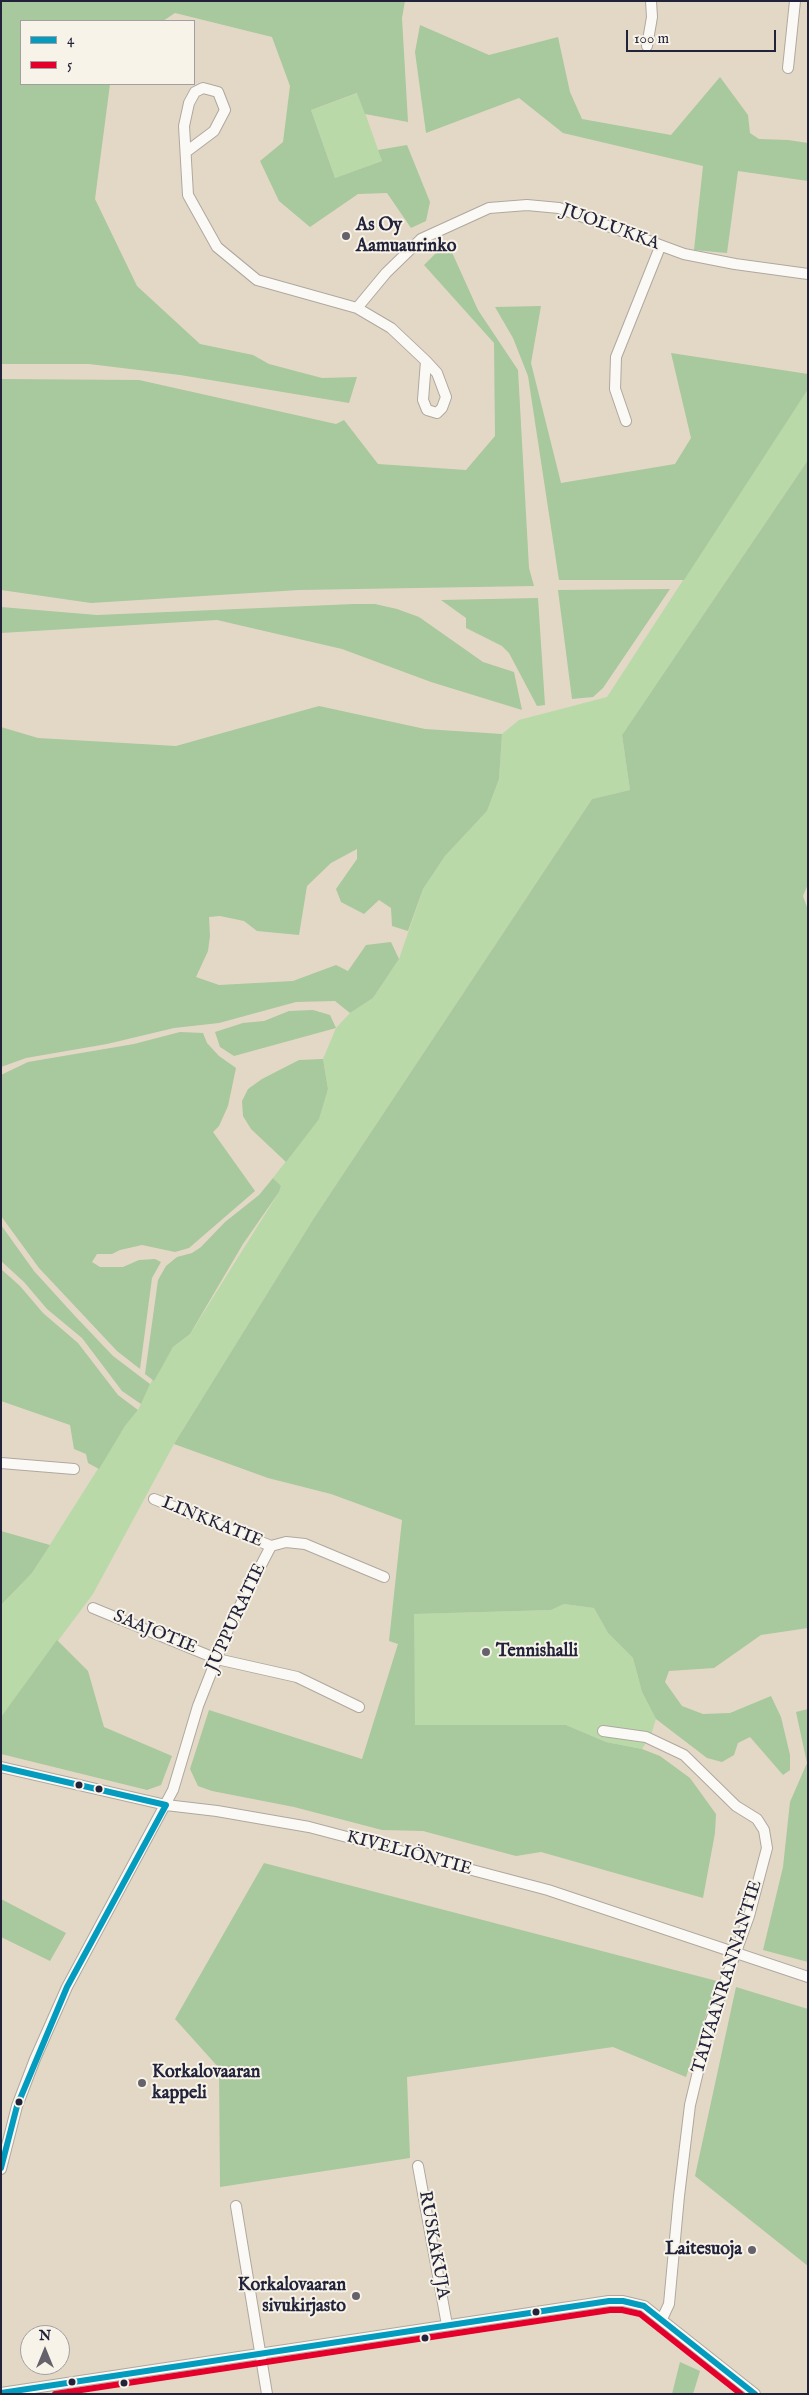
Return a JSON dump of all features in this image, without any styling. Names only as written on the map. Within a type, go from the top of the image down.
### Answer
[{"type":"street","points":[[647,46],[652,17],[651,1]]},
{"type":"street","points":[[788,68],[795,1]]},
{"type":"street","points":[[186,152],[214,131],[225,110],[218,92],[203,88],[195,92],[189,103],[184,126],[188,195],[217,247],[257,280],[357,308],[391,328],[426,361]]},
{"type":"street","name":"JUOLUKKA","points":[[357,308],[386,273],[422,239],[488,208],[527,205],[559,208],[660,247],[735,264],[808,274]]},
{"type":"street","points":[[626,421],[614,389],[616,357],[660,247]]},
{"type":"street","points":[[1,1463],[74,1469]]},
{"type":"street","name":"LINKKATIE","points":[[154,1499],[271,1546]]},
{"type":"street","name":"JUPPURATIE","points":[[2,2166],[17,2106],[35,2059],[63,1996],[174,1790],[198,1706],[229,1627],[271,1546],[286,1542],[305,1544],[384,1576]]},
{"type":"street","name":"SAAJOTIE","points":[[93,1608],[217,1658],[297,1677],[359,1706]]},
{"type":"street","name":"TAIVAANRANNANTIE","points":[[603,1731],[646,1737],[684,1754],[736,1806],[757,1819],[764,1830],[767,1848],[749,1916],[709,2026],[690,2105],[669,2304],[662,2319]]},
{"type":"street","name":"KIVELIÖNTIE","points":[[1,1767],[166,1805],[217,1811],[318,1830],[548,1890],[808,1977]]},
{"type":"street","name":"RUSKAKUJA","points":[[418,2166],[447,2325]]},
{"type":"street","points":[[236,2206],[267,2394]]},
{"type":"street","points":[[1,2393],[609,2301],[623,2301],[644,2306],[755,2394]]},
{"type":"green space","points":[[1,1],[405,1],[402,18],[408,122],[365,114],[357,93],[311,110],[335,178],[382,161],[378,150],[407,145],[430,202],[426,221],[411,228],[387,193],[358,194],[310,227],[279,201],[260,161],[283,142],[290,86],[272,37],[175,13],[164,20],[20,20],[20,85],[110,85],[95,199],[137,286],[200,344],[253,355],[269,364],[322,378],[357,377],[349,403],[180,375],[89,364],[1,364]]},
{"type":"green space","points":[[420,25],[489,55],[558,37],[570,92],[582,119],[671,135],[720,77],[748,115],[750,133],[759,139],[808,143],[808,181],[738,171],[727,253],[694,250],[703,166],[563,133],[519,98],[426,133],[415,52]]},
{"type":"green space","points":[[358,93],[382,161],[335,178],[311,110]]},
{"type":"green space","points":[[450,248],[478,310],[518,370],[529,568],[534,586],[299,590],[91,603],[1,590],[1,379],[139,380],[336,424],[344,420],[378,464],[466,470],[495,436],[494,343],[424,265],[436,253]]},
{"type":"green space","points":[[541,306],[531,363],[561,483],[675,464],[691,438],[671,353],[808,374],[808,389],[684,580],[559,580],[528,376],[513,338],[495,307]]},
{"type":"green space","points":[[808,388],[808,460],[622,735],[630,790],[592,799],[314,1218],[174,1444],[93,1594],[1,1717],[1,1605],[32,1573],[125,1426],[138,1410],[150,1384],[173,1347],[190,1334],[279,1192],[281,1186],[273,1178],[319,1118],[328,1089],[323,1059],[336,1028],[350,1013],[373,998],[399,959],[423,889],[445,856],[487,811],[499,779],[502,734],[519,720],[607,697]]},
{"type":"green space","points":[[808,460],[808,884],[803,896],[808,910],[808,1628],[761,1635],[714,1668],[669,1671],[665,1682],[682,1706],[703,1714],[730,1713],[771,1696],[781,1717],[790,1755],[790,1770],[783,1775],[750,1737],[738,1743],[734,1755],[722,1762],[707,1758],[656,1719],[642,1692],[633,1658],[608,1633],[594,1608],[564,1604],[551,1610],[414,1614],[415,1725],[566,1725],[606,1742],[642,1749],[660,1756],[690,1778],[716,1814],[715,1833],[703,1898],[541,1852],[516,1856],[423,1831],[382,1830],[294,1807],[212,1791],[198,1786],[190,1769],[209,1710],[362,1759],[398,1644],[389,1641],[402,1520],[331,1494],[268,1478],[174,1444],[314,1218],[592,799],[630,790],[622,735]]},
{"type":"green space","points":[[670,589],[603,688],[593,697],[572,699],[558,590]]},
{"type":"green space","points":[[538,598],[545,705],[537,706],[509,653],[502,646],[466,628],[466,618],[441,600]]},
{"type":"green space","points":[[375,604],[419,617],[483,662],[514,672],[522,710],[431,682],[342,649],[217,620],[1,633],[1,607],[97,615]]},
{"type":"green space","points":[[319,706],[425,729],[502,734],[499,779],[487,811],[445,856],[423,889],[408,931],[392,926],[391,908],[379,900],[364,914],[341,902],[336,889],[357,859],[357,849],[331,863],[307,886],[299,935],[257,931],[244,921],[220,916],[209,917],[210,936],[208,951],[196,977],[219,985],[293,981],[336,965],[348,971],[366,945],[391,942],[399,959],[373,998],[350,1013],[335,1001],[296,1002],[219,1023],[174,1028],[107,1044],[26,1058],[1,1067],[1,727],[38,738],[176,746]]},
{"type":"green space","points":[[313,1010],[330,1015],[336,1028],[234,1056],[220,1047],[215,1032],[243,1023],[264,1021],[289,1011]]},
{"type":"green space","points":[[180,1032],[203,1033],[207,1043],[219,1056],[236,1068],[228,1106],[219,1126],[213,1132],[255,1191],[189,1248],[175,1252],[142,1245],[120,1250],[112,1254],[97,1254],[92,1262],[100,1267],[123,1267],[139,1260],[155,1259],[161,1262],[152,1278],[140,1369],[117,1351],[39,1268],[1,1216],[1,1075],[28,1062],[134,1044]]},
{"type":"green space","points":[[323,1059],[328,1089],[319,1119],[286,1162],[251,1129],[243,1116],[242,1101],[248,1089],[262,1079],[299,1060]]},
{"type":"green space","points":[[273,1178],[281,1186],[279,1192],[243,1244],[190,1334],[173,1347],[154,1381],[145,1374],[158,1280],[166,1266],[177,1257],[192,1253],[201,1247],[225,1222],[259,1195]]},
{"type":"green space","points":[[1,1225],[34,1271],[75,1316],[113,1356],[150,1384],[141,1404],[122,1391],[82,1338],[47,1309],[24,1282],[1,1261]]},
{"type":"green space","points":[[1,1269],[20,1286],[43,1313],[78,1343],[118,1395],[138,1410],[125,1426],[99,1469],[88,1463],[86,1454],[74,1449],[70,1425],[1,1401]]},
{"type":"green space","points":[[1,1531],[50,1545],[32,1573],[1,1605]]},
{"type":"green space","points":[[564,1604],[594,1608],[608,1633],[633,1658],[642,1692],[656,1719],[651,1735],[642,1749],[606,1742],[566,1725],[415,1725],[413,1614],[551,1610]]},
{"type":"green space","points":[[57,1640],[88,1671],[104,1727],[172,1756],[161,1785],[147,1790],[1,1754],[1,1717]]},
{"type":"green space","points":[[808,1709],[808,1962],[763,1950],[783,1867],[790,1802],[807,1763],[796,1712]]},
{"type":"green space","points":[[264,1863],[717,1981],[686,2077],[613,2047],[407,2077],[410,2158],[220,2187],[219,2068],[175,2019]]},
{"type":"green space","points":[[1,1899],[66,1933],[50,1961],[1,1937]]},
{"type":"green space","points":[[736,1987],[808,2009],[808,2266],[695,2176]]},
{"type":"green space","points":[[680,2362],[700,2371],[693,2394],[672,2394]]},
{"type":"transit line","name":"4","points":[[1,1767],[166,1805],[67,1987],[17,2106],[1,2168]]},
{"type":"transit line","name":"4","points":[[1,2393],[609,2301],[623,2301],[644,2306],[755,2394]]},
{"type":"transit line","name":"5","points":[[55,2394],[610,2310],[622,2310],[640,2314],[741,2394]]},
{"type":"place","name":"As Oy Aamuaurinko","points":[[346,236]]},
{"type":"place","name":"Tennishalli","points":[[486,1652]]},
{"type":"place","name":"Korkalovaaran kappeli","points":[[142,2083]]},
{"type":"place","name":"Laitesuoja","points":[[752,2250]]},
{"type":"place","name":"Korkalovaaran sivukirjasto","points":[[356,2296]]}]
